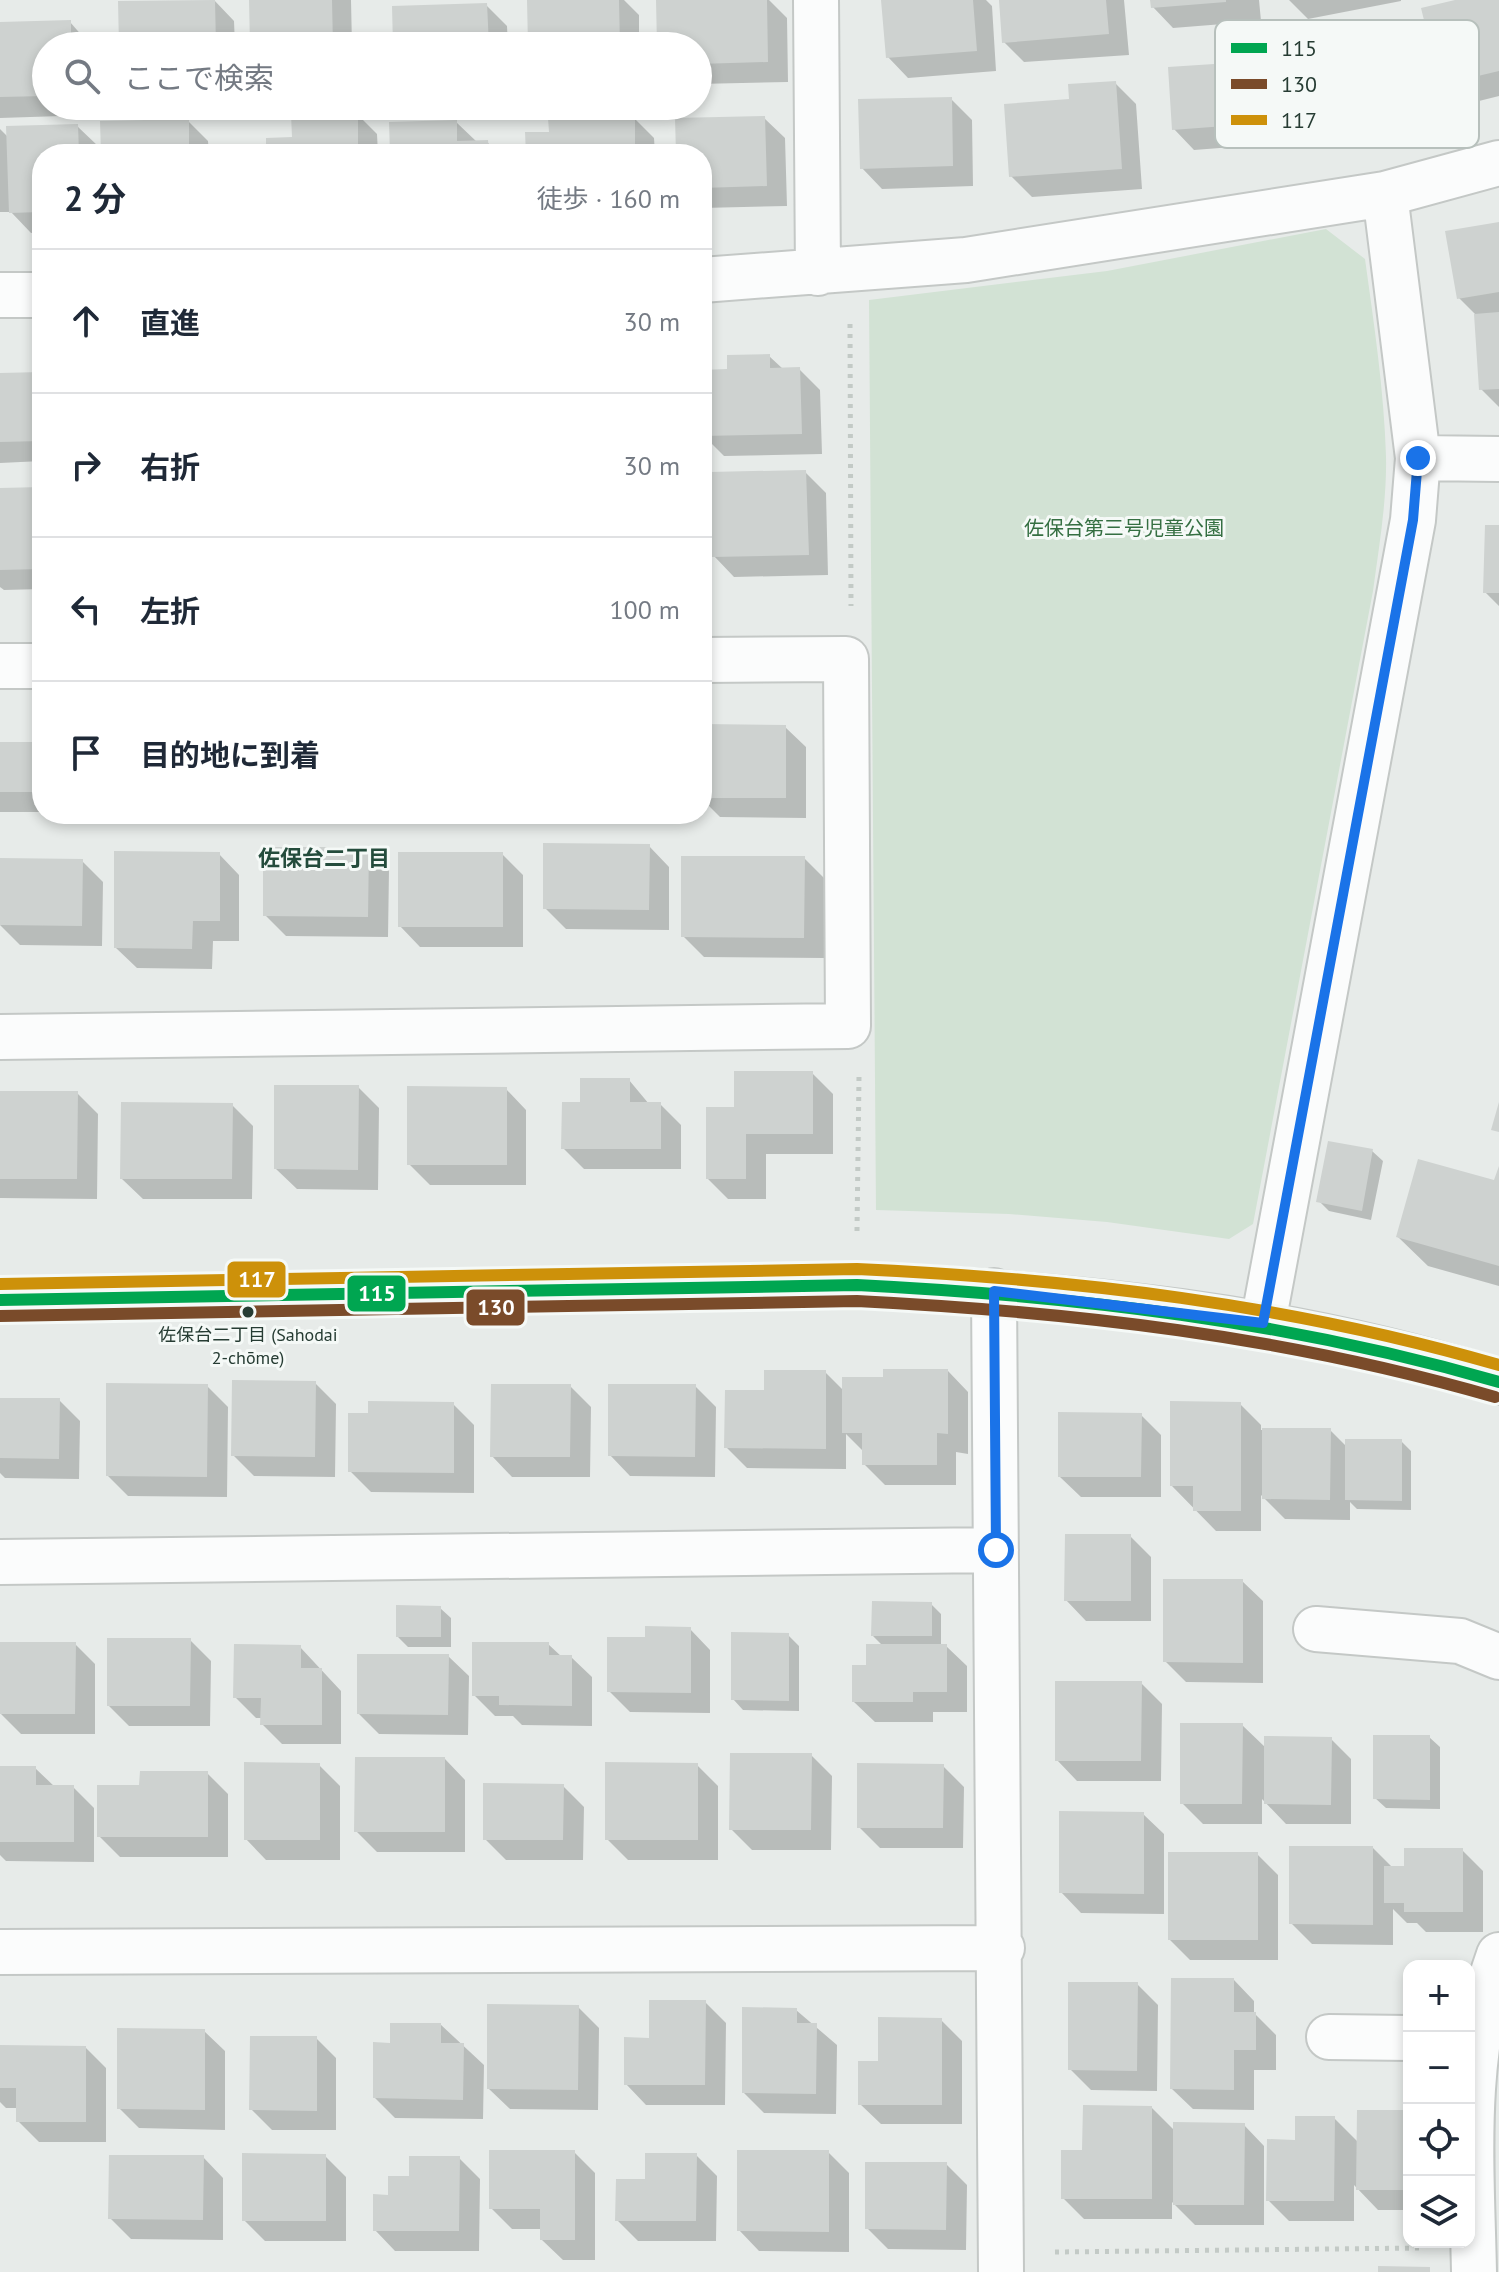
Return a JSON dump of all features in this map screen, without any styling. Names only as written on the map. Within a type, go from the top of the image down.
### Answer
[{"type":"street","points":[[816,0],[818,273]]},
{"type":"street","points":[[712,279],[966,260],[1385,194],[1499,163]]},
{"type":"street","points":[[1263,1323],[1413,520],[1418,458],[1385,194]]},
{"type":"street","points":[[0,295],[32,295]]},
{"type":"street","points":[[1418,458],[1499,459]]},
{"type":"street","points":[[0,1037],[848,1026],[846,659],[712,660]]},
{"type":"street","points":[[0,666],[32,666]]},
{"type":"street","points":[[0,1300],[857,1285],[994,1291],[1263,1323],[1441,1364],[1499,1382]]},
{"type":"street","points":[[994,1291],[1002,1948],[1002,2262]]},
{"type":"street","points":[[0,1562],[996,1550]]},
{"type":"street","points":[[1316,1629],[1460,1641],[1499,1657]]},
{"type":"street","points":[[0,1952],[1002,1948]]},
{"type":"street","points":[[1474,2260],[1483,1998],[1499,1955]]},
{"type":"street","points":[[1329,2037],[1403,2038]]},
{"type":"path","points":[[818,273],[850,302],[851,627],[846,659]]},
{"type":"path","points":[[848,1026],[859,1055],[857,1285]]},
{"type":"path","points":[[1002,2262],[1474,2260]]},
{"type":"green space","name":"佐保台第三号児童公園","points":[[1326,229],[1365,259],[1383,407],[1385,490],[1373,591],[1253,1224],[1229,1239],[1107,1222],[1009,1214],[876,1210],[869,300],[1107,271]]},
{"type":"building","points":[[215,0],[216,32],[119,32],[118,1]]},
{"type":"building","points":[[249,0],[332,0],[333,32],[250,32]]},
{"type":"building","points":[[527,0],[619,0],[620,32],[528,32]]},
{"type":"building","points":[[656,0],[767,0],[768,62],[712,64],[712,32],[657,32]]},
{"type":"building","points":[[881,0],[973,0],[977,51],[886,58]]},
{"type":"building","points":[[999,0],[1106,0],[1109,34],[1002,43]]},
{"type":"building","points":[[1150,0],[1226,0],[1226,2],[1151,8]]},
{"type":"building","points":[[1455,0],[1499,0],[1499,71],[1479,76],[1479,20],[1424,20],[1421,8]]},
{"type":"building","points":[[487,3],[488,32],[393,32],[392,6]]},
{"type":"building","points":[[71,20],[71,32],[32,32],[32,96],[0,97],[0,22]]},
{"type":"building","points":[[1215,64],[1215,127],[1172,130],[1168,67]]},
{"type":"building","points":[[1116,81],[1122,169],[1009,177],[1004,104],[1069,99],[1068,84]]},
{"type":"building","points":[[952,97],[953,166],[860,169],[858,99]]},
{"type":"building","points":[[765,116],[767,186],[712,188],[712,144],[676,144],[675,120],[712,120],[712,117]]},
{"type":"building","points":[[189,120],[189,144],[101,144],[100,121]]},
{"type":"building","points":[[291,120],[358,120],[358,144],[266,144],[266,138],[292,137]]},
{"type":"building","points":[[457,120],[457,141],[488,140],[488,144],[390,144],[389,122]]},
{"type":"building","points":[[548,120],[635,120],[635,144],[526,144],[525,132],[549,132]]},
{"type":"building","points":[[78,124],[79,144],[32,144],[32,212],[9,213],[6,126]]},
{"type":"building","points":[[1499,222],[1499,292],[1457,299],[1445,231]]},
{"type":"building","points":[[1499,312],[1499,389],[1479,390],[1474,314]]},
{"type":"building","points":[[770,354],[770,368],[800,367],[802,434],[712,436],[712,370],[727,369],[727,355]]},
{"type":"building","points":[[32,372],[32,441],[0,442],[0,373]]},
{"type":"building","points":[[806,470],[809,555],[712,557],[712,472]]},
{"type":"building","points":[[32,487],[32,569],[0,570],[0,488]]},
{"type":"building","points":[[1485,525],[1499,525],[1499,593],[1483,593]]},
{"type":"building","points":[[712,724],[786,725],[786,798],[712,798]]},
{"type":"building","points":[[0,742],[32,742],[32,792],[0,792]]},
{"type":"building","points":[[543,843],[650,844],[649,910],[543,909]]},
{"type":"building","points":[[263,847],[369,847],[368,917],[263,916]]},
{"type":"building","points":[[114,851],[220,852],[220,921],[193,921],[192,949],[114,948]]},
{"type":"building","points":[[398,852],[503,852],[503,927],[398,927]]},
{"type":"building","points":[[681,856],[805,856],[804,938],[681,937]]},
{"type":"building","points":[[0,858],[83,859],[82,926],[0,925]]},
{"type":"building","points":[[734,1071],[813,1071],[813,1134],[746,1134],[746,1179],[706,1179],[706,1107],[734,1107]]},
{"type":"building","points":[[580,1078],[630,1078],[630,1102],[661,1102],[661,1149],[561,1149],[562,1102],[580,1102]]},
{"type":"building","points":[[274,1085],[359,1085],[358,1170],[274,1169]]},
{"type":"building","points":[[407,1086],[507,1087],[507,1165],[407,1165]]},
{"type":"building","points":[[0,1091],[78,1091],[77,1179],[0,1179]]},
{"type":"building","points":[[121,1102],[233,1103],[232,1179],[120,1179]]},
{"type":"building","points":[[1499,1102],[1499,1132],[1491,1130]]},
{"type":"building","points":[[1328,1141],[1373,1149],[1362,1211],[1316,1202]]},
{"type":"building","points":[[1418,1159],[1494,1180],[1499,1166],[1499,1266],[1396,1237]]},
{"type":"building","points":[[883,1369],[948,1369],[948,1434],[937,1433],[937,1465],[862,1465],[862,1433],[842,1433],[842,1377],[883,1377]]},
{"type":"building","points":[[764,1370],[826,1370],[826,1449],[724,1448],[725,1390],[764,1390]]},
{"type":"building","points":[[232,1380],[316,1381],[315,1457],[231,1456]]},
{"type":"building","points":[[106,1383],[208,1384],[207,1477],[106,1476]]},
{"type":"building","points":[[491,1384],[571,1384],[570,1457],[490,1457]]},
{"type":"building","points":[[608,1384],[696,1384],[695,1457],[608,1456]]},
{"type":"building","points":[[0,1398],[60,1398],[59,1459],[0,1458]]},
{"type":"building","points":[[368,1401],[454,1402],[454,1473],[348,1472],[348,1413],[368,1413]]},
{"type":"building","points":[[1170,1401],[1241,1402],[1241,1511],[1193,1511],[1193,1486],[1170,1486]]},
{"type":"building","points":[[1058,1412],[1142,1413],[1141,1477],[1058,1477]]},
{"type":"building","points":[[1262,1428],[1331,1428],[1330,1500],[1262,1499]]},
{"type":"building","points":[[1345,1439],[1402,1439],[1402,1501],[1345,1500]]},
{"type":"building","points":[[1065,1534],[1131,1534],[1131,1601],[1064,1601]]},
{"type":"building","points":[[1163,1579],[1243,1579],[1243,1663],[1163,1662]]},
{"type":"building","points":[[872,1601],[932,1602],[932,1636],[871,1636]]},
{"type":"building","points":[[396,1605],[441,1606],[441,1637],[396,1637]]},
{"type":"building","points":[[645,1626],[691,1627],[691,1693],[607,1692],[607,1637],[645,1637]]},
{"type":"building","points":[[731,1632],[789,1633],[789,1701],[731,1700]]},
{"type":"building","points":[[107,1638],[191,1638],[190,1706],[107,1706]]},
{"type":"building","points":[[0,1642],[76,1642],[75,1714],[0,1714]]},
{"type":"building","points":[[472,1642],[549,1642],[549,1655],[572,1655],[572,1706],[499,1705],[499,1696],[472,1696]]},
{"type":"building","points":[[234,1644],[301,1645],[301,1668],[322,1668],[322,1725],[260,1725],[261,1698],[233,1698]]},
{"type":"building","points":[[866,1644],[947,1644],[947,1692],[913,1692],[913,1702],[852,1702],[852,1665],[866,1665]]},
{"type":"building","points":[[357,1654],[449,1654],[448,1715],[357,1714]]},
{"type":"building","points":[[1055,1681],[1142,1681],[1141,1761],[1055,1761]]},
{"type":"building","points":[[1180,1723],[1243,1723],[1242,1804],[1180,1804]]},
{"type":"building","points":[[1373,1735],[1430,1735],[1430,1800],[1373,1799]]},
{"type":"building","points":[[1264,1736],[1332,1737],[1331,1805],[1264,1804]]},
{"type":"building","points":[[730,1753],[812,1753],[811,1830],[729,1830]]},
{"type":"building","points":[[355,1757],[445,1757],[445,1832],[354,1832]]},
{"type":"building","points":[[244,1762],[320,1763],[320,1840],[244,1840]]},
{"type":"building","points":[[605,1762],[698,1763],[698,1840],[605,1840]]},
{"type":"building","points":[[857,1763],[944,1764],[943,1828],[857,1828]]},
{"type":"building","points":[[0,1766],[36,1766],[36,1785],[74,1785],[74,1842],[0,1842]]},
{"type":"building","points":[[140,1771],[208,1771],[208,1837],[97,1837],[97,1785],[139,1785]]},
{"type":"building","points":[[483,1783],[564,1784],[563,1840],[483,1840]]},
{"type":"building","points":[[1059,1811],[1144,1812],[1144,1894],[1059,1893]]},
{"type":"building","points":[[1289,1846],[1373,1846],[1373,1925],[1289,1924]]},
{"type":"building","points":[[1404,1848],[1463,1848],[1463,1912],[1404,1912],[1404,1903],[1384,1903],[1384,1866],[1404,1866]]},
{"type":"building","points":[[1168,1852],[1258,1852],[1258,1940],[1168,1940]]},
{"type":"building","points":[[1171,1978],[1234,1978],[1234,2012],[1256,2012],[1256,2050],[1234,2050],[1234,2090],[1170,2089]]},
{"type":"building","points":[[1068,1982],[1138,1982],[1137,2071],[1068,2070]]},
{"type":"building","points":[[649,2000],[706,2000],[705,2085],[624,2085],[624,2037],[649,2038]]},
{"type":"building","points":[[487,2004],[579,2005],[578,2090],[487,2089]]},
{"type":"building","points":[[742,2007],[797,2008],[797,2023],[817,2023],[816,2094],[742,2093]]},
{"type":"building","points":[[878,2017],[942,2018],[942,2105],[858,2105],[858,2061],[878,2061]]},
{"type":"building","points":[[390,2023],[441,2023],[441,2043],[464,2043],[463,2100],[373,2098],[373,2042],[390,2043]]},
{"type":"building","points":[[117,2028],[205,2029],[205,2110],[117,2109]]},
{"type":"building","points":[[250,2036],[317,2036],[317,2111],[249,2110]]},
{"type":"building","points":[[0,2045],[86,2046],[86,2122],[16,2122],[16,2088],[0,2088]]},
{"type":"building","points":[[1083,2105],[1152,2106],[1152,2199],[1061,2199],[1061,2150],[1082,2150]]},
{"type":"building","points":[[1357,2110],[1403,2110],[1403,2190],[1356,2190]]},
{"type":"building","points":[[1295,2116],[1335,2116],[1334,2201],[1266,2201],[1267,2139],[1295,2140]]},
{"type":"building","points":[[1173,2122],[1245,2123],[1244,2205],[1173,2205]]},
{"type":"building","points":[[489,2150],[575,2150],[575,2240],[540,2240],[540,2209],[489,2209]]},
{"type":"building","points":[[737,2150],[829,2150],[829,2232],[737,2231]]},
{"type":"building","points":[[242,2153],[326,2154],[326,2221],[242,2221]]},
{"type":"building","points":[[645,2153],[697,2153],[696,2221],[615,2221],[616,2179],[645,2179]]},
{"type":"building","points":[[109,2155],[204,2155],[203,2220],[108,2219]]},
{"type":"building","points":[[409,2156],[460,2156],[459,2231],[373,2231],[373,2194],[388,2195],[388,2176],[409,2176]]},
{"type":"building","points":[[865,2162],[947,2162],[946,2230],[865,2229]]},
{"type":"building","points":[[1378,2266],[1430,2267],[1430,2272],[1378,2272]]},
{"type":"transit line","name":"117","points":[[0,1284],[857,1269],[939,1273],[1101,1288],[1261,1310],[1420,1344],[1499,1365]]},
{"type":"transit line","name":"115","points":[[0,1300],[857,1285],[1101,1304],[1261,1327],[1420,1361],[1499,1382]]},
{"type":"transit line","name":"130","points":[[0,1316],[857,1301],[1019,1312],[1179,1330],[1337,1358],[1495,1397]]},
{"type":"place","name":"佐保台二丁目 (Sahodai 2-chōme)","points":[[248,1312]]},
{"type":"district","name":"佐保台二丁目","points":[[324,858]]},
{"type":"route","points":[[996,1550],[994,1291],[1263,1323],[1413,520],[1418,458]]}]
